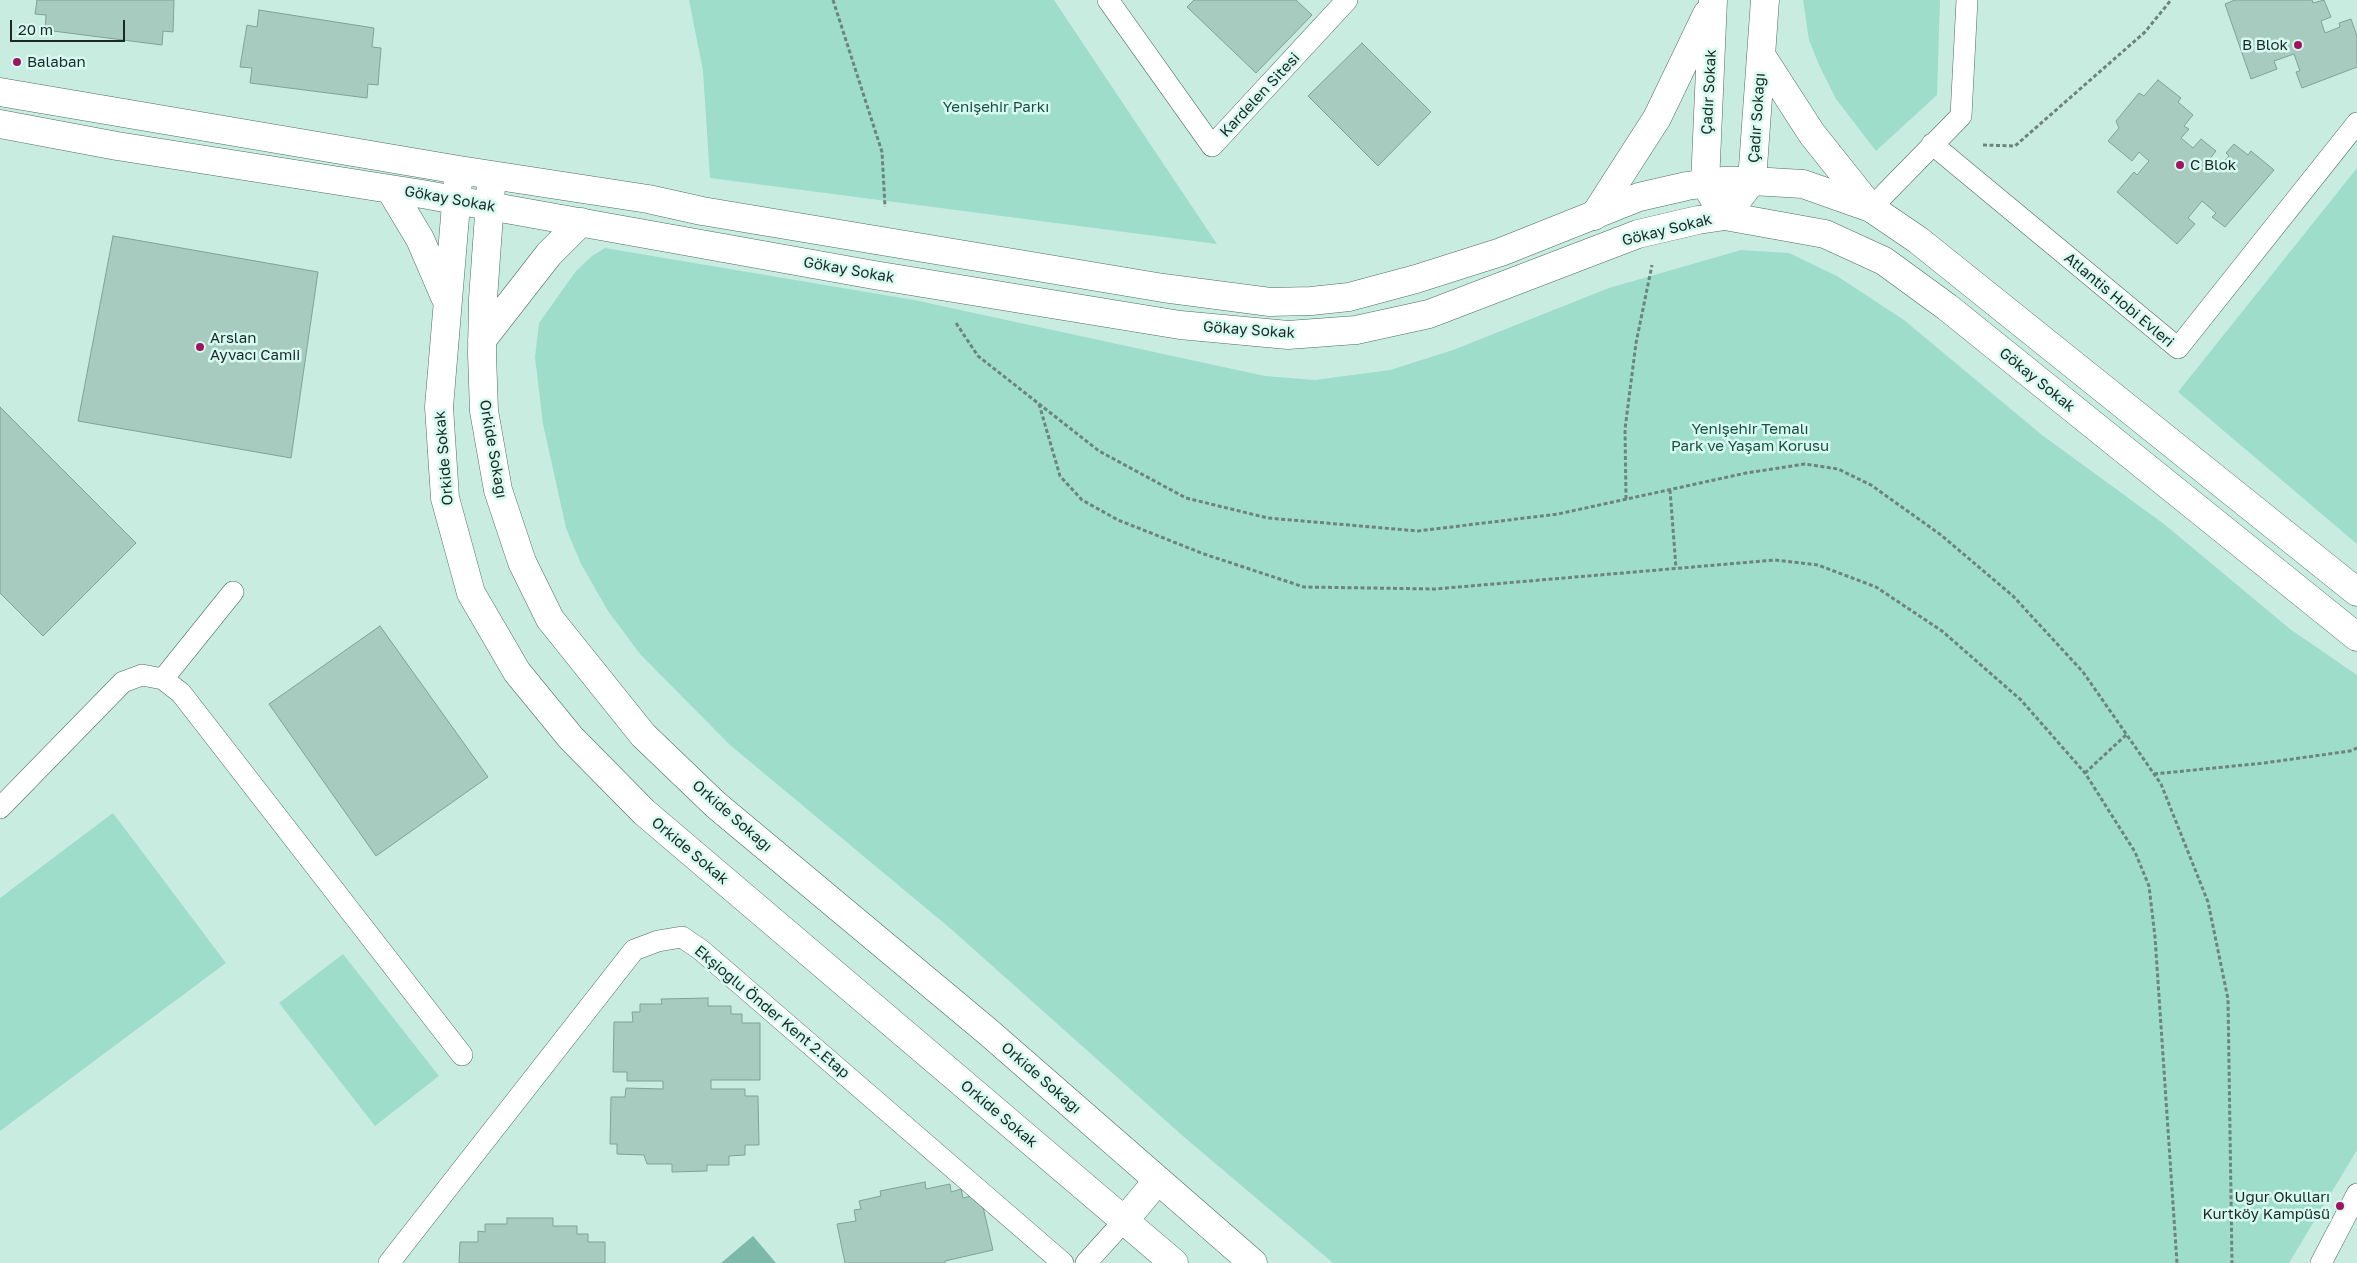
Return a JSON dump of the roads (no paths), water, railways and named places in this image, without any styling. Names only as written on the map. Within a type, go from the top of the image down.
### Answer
[{"type":"street","points":[[1765,0],[1761,55],[1806,125],[1871,208]]},
{"type":"street","points":[[1594,216],[1657,118],[1713,1]]},
{"type":"street","name":"Çadır Sokak","points":[[1705,184],[1713,1]]},
{"type":"street","name":"Çadır Sokağı","points":[[1752,181],[1761,55]]},
{"type":"street","name":"Gökay Sokak","points":[[0,92],[493,176],[648,199],[702,211],[888,242],[1223,297],[1270,302],[1311,301],[1349,297],[1416,279],[1501,252],[1639,197],[1705,184],[1752,181],[1803,184],[1871,208],[1918,240],[2357,592]]},
{"type":"street","name":"Gökay Sokak","points":[[0,124],[117,146],[456,200],[929,284],[1180,325],[1288,335],[1356,330],[1429,314],[1638,234],[1725,216],[1826,234],[1884,261],[1962,318],[2174,492],[2357,637]]},
{"type":"street","points":[[448,303],[459,170]]},
{"type":"street","points":[[482,340],[489,206],[493,176]]},
{"type":"street","points":[[1705,184],[1725,216],[1752,181]]},
{"type":"street","points":[[390,189],[420,240],[448,303]]},
{"type":"street","points":[[482,340],[549,254],[581,222]]},
{"type":"street","name":"Orkide Sokak","points":[[448,303],[439,408],[445,498],[471,593],[517,672],[571,738],[644,812],[1174,1263]]},
{"type":"street","name":"Orkide Sokağı","points":[[482,340],[484,411],[498,490],[522,562],[550,619],[643,735],[716,804],[987,1031],[1254,1263]]},
{"type":"street","points":[[1124,1221],[1158,1180]]},
{"type":"lane","name":"Kardelen Sitesi","points":[[1108,0],[1212,146],[1347,0]]},
{"type":"lane","points":[[1871,208],[1961,116],[1967,0]]},
{"type":"lane","name":"Atlantis Hobi Evleri","points":[[1932,144],[2178,348],[2357,123]]},
{"type":"lane","points":[[163,679],[233,592]]},
{"type":"lane","points":[[0,808],[123,682],[142,675],[163,679],[181,693],[462,1054]]},
{"type":"lane","name":"Ekşioğlu Önder Kent 2.Etap","points":[[389,1263],[634,950],[658,941],[682,937],[709,956],[1063,1263]]},
{"type":"lane","points":[[2321,1263],[2357,1194]]},
{"type":"lane","points":[[1086,1263],[1124,1221]]},
{"type":"place","name":"B Blok","points":[[2298,45]]},
{"type":"place","name":"Balaban","points":[[17,62]]},
{"type":"place","name":"C Blok","points":[[2180,165]]},
{"type":"place","name":"Arslan Ayvacı Camii","points":[[200,347]]},
{"type":"place","name":"Uğur Okulları Kurtköy Kampüsü","points":[[2340,1206]]},
{"type":"park label","name":"Yenişehir Parkı","points":[[996,107]]},
{"type":"park label","name":"Yenişehir Temalı Park ve Yaşam Korusu","points":[[1750,438]]}]
